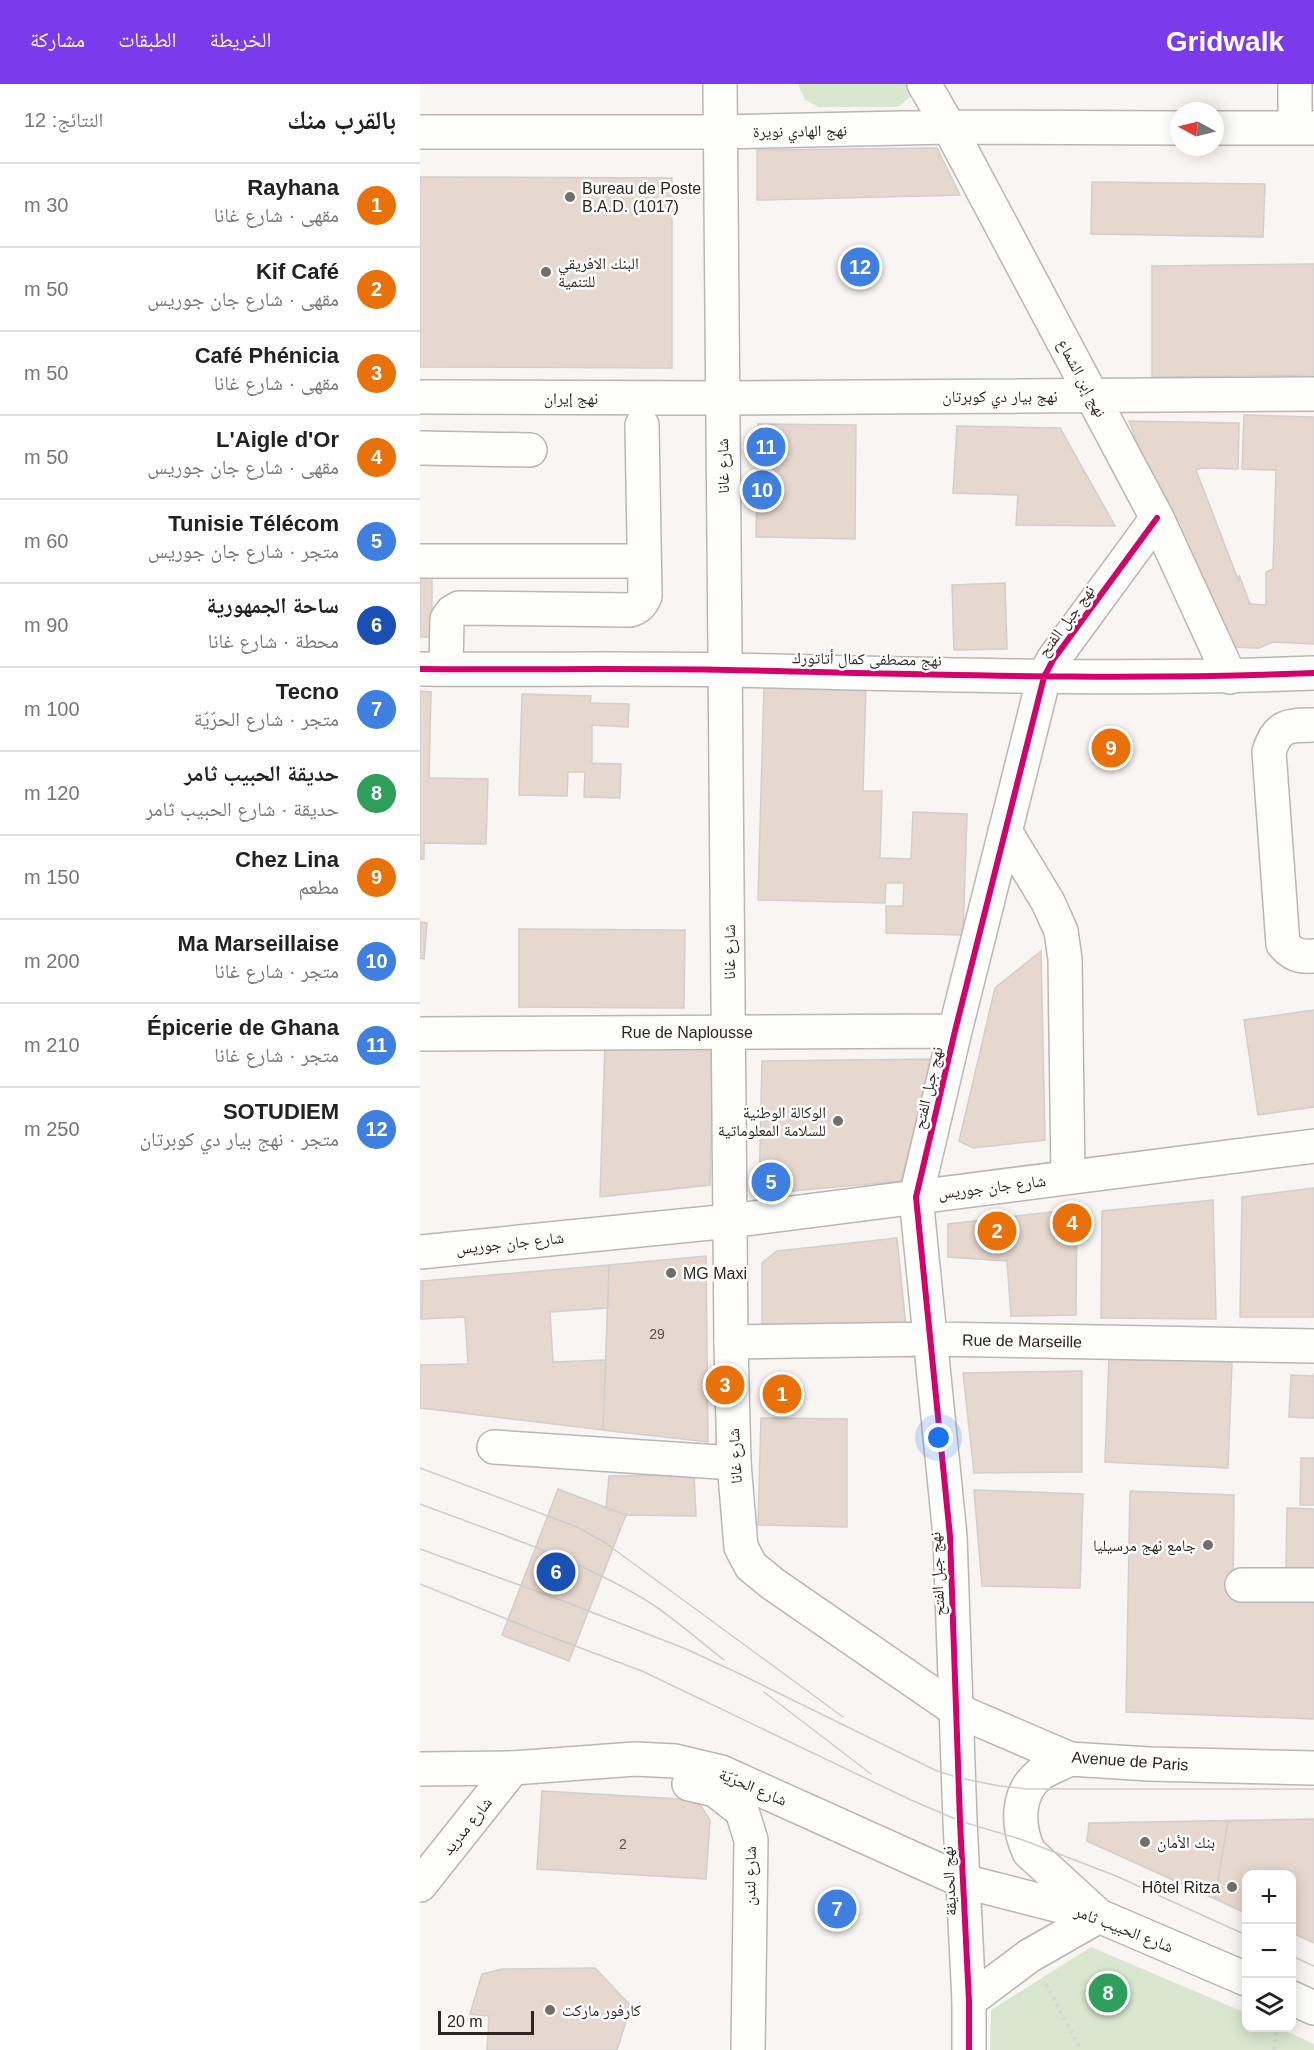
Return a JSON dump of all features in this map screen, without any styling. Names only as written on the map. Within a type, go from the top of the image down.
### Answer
[{"type":"street","name":"شارع غانا","points":[[720,84],[731,1342],[734,1463],[741,1547],[751,1566],[773,1584],[956,1710]]},
{"type":"street","name":"نهج إبن الشماع","points":[[924,84],[950,127],[1157,518],[1230,676]]},
{"type":"street","points":[[1224,128],[1304,128],[1295,84]]},
{"type":"street","name":"نهج الهادي نويرة","points":[[420,132],[721,132],[950,127],[1170,128]]},
{"type":"street","name":"نهج بيار دي كوبرتان","points":[[722,398],[1314,394]]},
{"type":"street","name":"نهج إيران","points":[[420,398],[722,398]]},
{"type":"street","points":[[433,669],[447,619],[459,608],[630,610],[640,605],[645,596],[642,425]]},
{"type":"street","points":[[420,448],[530,450]]},
{"type":"street","name":"نهج جبل الفتح","points":[[956,1710],[950,1536],[916,1197],[955,1031],[1044,677],[1053,660],[1157,518]]},
{"type":"street","points":[[420,561],[644,561]]},
{"type":"street","name":"نهج مصطفى كمال أتاتورك","points":[[433,669],[726,670],[1044,677],[1314,674]]},
{"type":"street","points":[[1314,726],[1284,728],[1273,738],[1269,752],[1283,944],[1292,954],[1302,957],[1314,956]]},
{"type":"street","points":[[1005,831],[1048,902],[1061,931],[1065,958],[1068,1178]]},
{"type":"street","name":"Rue de Naplousse","points":[[420,1034],[955,1031]]},
{"type":"street","name":"شارع جان جوريس","points":[[420,1252],[730,1221],[1314,1146]]},
{"type":"street","name":"Rue de Marseille","points":[[731,1342],[931,1339],[1314,1346]]},
{"type":"street","points":[[494,1448],[734,1463]]},
{"type":"street","points":[[1242,1585],[1314,1584]]},
{"type":"street","name":"Avenue de Paris","points":[[956,1710],[1070,1759],[1149,1764],[1314,1768]]},
{"type":"street","name":"نهج الحديقة","points":[[956,1710],[969,2001],[969,2050]]},
{"type":"street","name":"شارع الحرّيّة","points":[[420,1769],[513,1768],[634,1759],[675,1761],[721,1772],[963,1881]]},
{"type":"street","points":[[969,2001],[1029,1956],[1099,1916],[1029,1852],[1023,1840],[1019,1817],[1026,1789],[1041,1774],[1070,1759]]},
{"type":"street","name":"شارع لندن","points":[[572,1764],[684,1782],[716,1790],[742,1811],[752,1840],[748,2050]]},
{"type":"street","name":"شارع مدريد","points":[[420,1885],[513,1768]]},
{"type":"street","name":"شارع الحبيب ثامر","points":[[963,1881],[1099,1916],[1244,1978]]},
{"type":"street","points":[[1296,2000],[1314,2008]]},
{"type":"path","points":[[1042,1976],[1081,2050]]},
{"type":"path","points":[[1274,2050],[1277,2032]]},
{"type":"green space","points":[[798,84],[912,84],[913,86],[909,98],[898,107],[819,107],[805,100]]},
{"type":"green space","points":[[1091,1947],[1242,2011],[1242,2032],[1288,2032],[1314,2044],[1314,2050],[990,2050],[991,2010]]},
{"type":"building","points":[[937,148],[960,195],[757,200],[757,150]]},
{"type":"building","name":"البنك الافريقي للتنمية","points":[[420,177],[672,178],[672,368],[420,367]]},
{"type":"building","points":[[1092,182],[1265,184],[1263,237],[1091,234]]},
{"type":"building","points":[[1314,264],[1314,375],[1152,377],[1152,266]]},
{"type":"building","points":[[1244,415],[1314,417],[1314,644],[1273,642],[1259,648],[1224,647],[1200,609],[1129,421],[1239,423],[1238,469],[1202,468],[1196,470],[1239,582],[1239,575],[1250,604],[1266,605],[1266,572],[1273,569],[1276,470],[1242,469]]},
{"type":"building","points":[[758,424],[856,425],[855,539],[756,537]]},
{"type":"building","points":[[957,426],[1060,428],[1115,526],[1016,525],[1018,495],[953,493]]},
{"type":"building","points":[[420,570],[432,570],[432,637],[420,637]]},
{"type":"building","points":[[1005,583],[1007,649],[954,650],[952,585]]},
{"type":"building","points":[[866,682],[863,791],[882,791],[880,858],[911,859],[913,812],[967,814],[963,935],[886,933],[886,906],[903,906],[904,883],[886,883],[885,903],[758,900],[764,687]]},
{"type":"building","points":[[420,691],[431,692],[429,778],[488,779],[486,844],[424,843],[424,859],[420,859]]},
{"type":"building","points":[[522,694],[591,696],[590,703],[629,704],[628,727],[592,725],[592,763],[621,764],[620,798],[584,797],[585,772],[568,772],[567,796],[519,795]]},
{"type":"building","points":[[420,922],[427,923],[424,959],[420,958]]},
{"type":"building","points":[[519,929],[685,930],[684,1008],[519,1007]]},
{"type":"building","points":[[1041,951],[1045,1140],[973,1148],[959,1141],[995,988]]},
{"type":"building","points":[[1314,1010],[1314,1107],[1258,1115],[1244,1020]]},
{"type":"building","points":[[605,1043],[713,1045],[710,1185],[600,1197]]},
{"type":"building","name":"الوكالة الوطنية للسلامة المعلوماتية","points":[[932,1059],[901,1181],[759,1194],[762,1061]]},
{"type":"building","points":[[1314,1188],[1314,1317],[1240,1317],[1242,1197]]},
{"type":"building","points":[[1213,1200],[1216,1319],[1101,1318],[1102,1211]]},
{"type":"building","points":[[1077,1209],[1076,1315],[1011,1316],[1007,1261],[948,1257],[948,1224]]},
{"type":"building","points":[[897,1238],[906,1327],[762,1330],[762,1263],[777,1251]]},
{"type":"building","points":[[706,1256],[708,1442],[603,1430],[609,1265]]},
{"type":"building","points":[[609,1265],[608,1308],[550,1312],[553,1362],[606,1360],[603,1430],[420,1408],[420,1365],[468,1364],[465,1317],[422,1319],[423,1281]]},
{"type":"building","points":[[420,1281],[423,1281],[422,1319],[420,1318]]},
{"type":"building","points":[[1109,1357],[1232,1362],[1228,1468],[1105,1462]]},
{"type":"building","points":[[1082,1371],[1082,1472],[974,1473],[963,1373]]},
{"type":"building","points":[[1291,1375],[1314,1376],[1314,1418],[1289,1417]]},
{"type":"building","points":[[761,1418],[847,1419],[847,1527],[758,1525]]},
{"type":"building","points":[[1301,1458],[1314,1458],[1314,1505],[1300,1505]]},
{"type":"building","points":[[694,1475],[696,1516],[626,1515],[606,1508],[609,1476]]},
{"type":"building","points":[[558,1489],[626,1515],[569,1661],[502,1635]]},
{"type":"building","points":[[974,1490],[1083,1494],[1080,1588],[982,1586]]},
{"type":"building","points":[[1130,1491],[1234,1495],[1233,1597],[1314,1595],[1314,1719],[1126,1712]]},
{"type":"building","points":[[1287,1508],[1314,1509],[1314,1574],[1286,1573]]},
{"type":"building","points":[[542,1791],[697,1800],[710,1820],[706,1879],[537,1869]]},
{"type":"building","points":[[1314,1819],[1314,1943],[1296,1935],[1296,1870],[1242,1870],[1242,1911],[1087,1841],[1089,1823]]},
{"type":"building","name":"Hôtel Ritza","points":[[1314,1819],[1314,1943],[1296,1935],[1296,1870],[1242,1870],[1242,1911],[1215,1899],[1228,1821]]},
{"type":"building","name":"كارفور ماركت","points":[[595,1968],[631,2006],[617,2050],[487,2050],[489,2016],[470,2014],[482,1974],[502,1969]]},
{"type":"tram line","points":[[420,1468],[577,1527],[604,1542],[843,1717]]},
{"type":"tram line","points":[[420,1504],[562,1558],[617,1584],[665,1613],[724,1660]]},
{"type":"tram line","points":[[420,1549],[686,1649],[935,1770],[959,1778],[1026,1789],[1314,1789]]},
{"type":"tram line","points":[[420,1584],[642,1671],[911,1800],[960,1821],[1023,1840],[1116,1876],[1242,1933]]},
{"type":"tram line","points":[[764,1692],[871,1774]]},
{"type":"tram line","points":[[1296,1958],[1314,1966]]},
{"type":"cycle path","points":[[969,2050],[969,2001],[950,1536],[916,1197],[955,1031],[1044,677],[1053,660],[1157,518]]},
{"type":"cycle path","points":[[420,669],[690,669],[1095,677],[1314,673]]},
{"type":"place","name":"Bureau de Poste B.A.D. (1017)","points":[[570,197]]},
{"type":"place","name":"SOTUDIEM","points":[[860,267]]},
{"type":"place","name":"البنك الافريقي للتنمية","points":[[546,272]]},
{"type":"place","name":"Épicerie de Ghana","points":[[766,447]]},
{"type":"place","name":"Ma Marseillaise","points":[[762,490]]},
{"type":"place","name":"Chez Lina","points":[[1111,748]]},
{"type":"place","name":"الوكالة الوطنية للسلامة المعلوماتية","points":[[838,1121]]},
{"type":"place","name":"Tunisie Télécom","points":[[771,1182]]},
{"type":"place","name":"L'Aigle d'Or","points":[[1072,1223]]},
{"type":"place","name":"Kif Café","points":[[997,1231]]},
{"type":"place","name":"MG Maxi","points":[[671,1273]]},
{"type":"place","name":"Café Phénicia","points":[[725,1385]]},
{"type":"place","name":"Rayhana","points":[[782,1394]]},
{"type":"place","name":"جامع نهج مرسيليا","points":[[1208,1545]]},
{"type":"place","name":"ساحة الجمهورية","points":[[556,1572]]},
{"type":"place","name":"بنك الأمان","points":[[1145,1842]]},
{"type":"place","name":"Hôtel Ritza","points":[[1232,1887]]},
{"type":"place","name":"Tecno","points":[[837,1909]]},
{"type":"place","name":"حديقة الحبيب ثامر","points":[[1108,1993]]},
{"type":"place","name":"كارفور ماركت","points":[[550,2010]]}]
